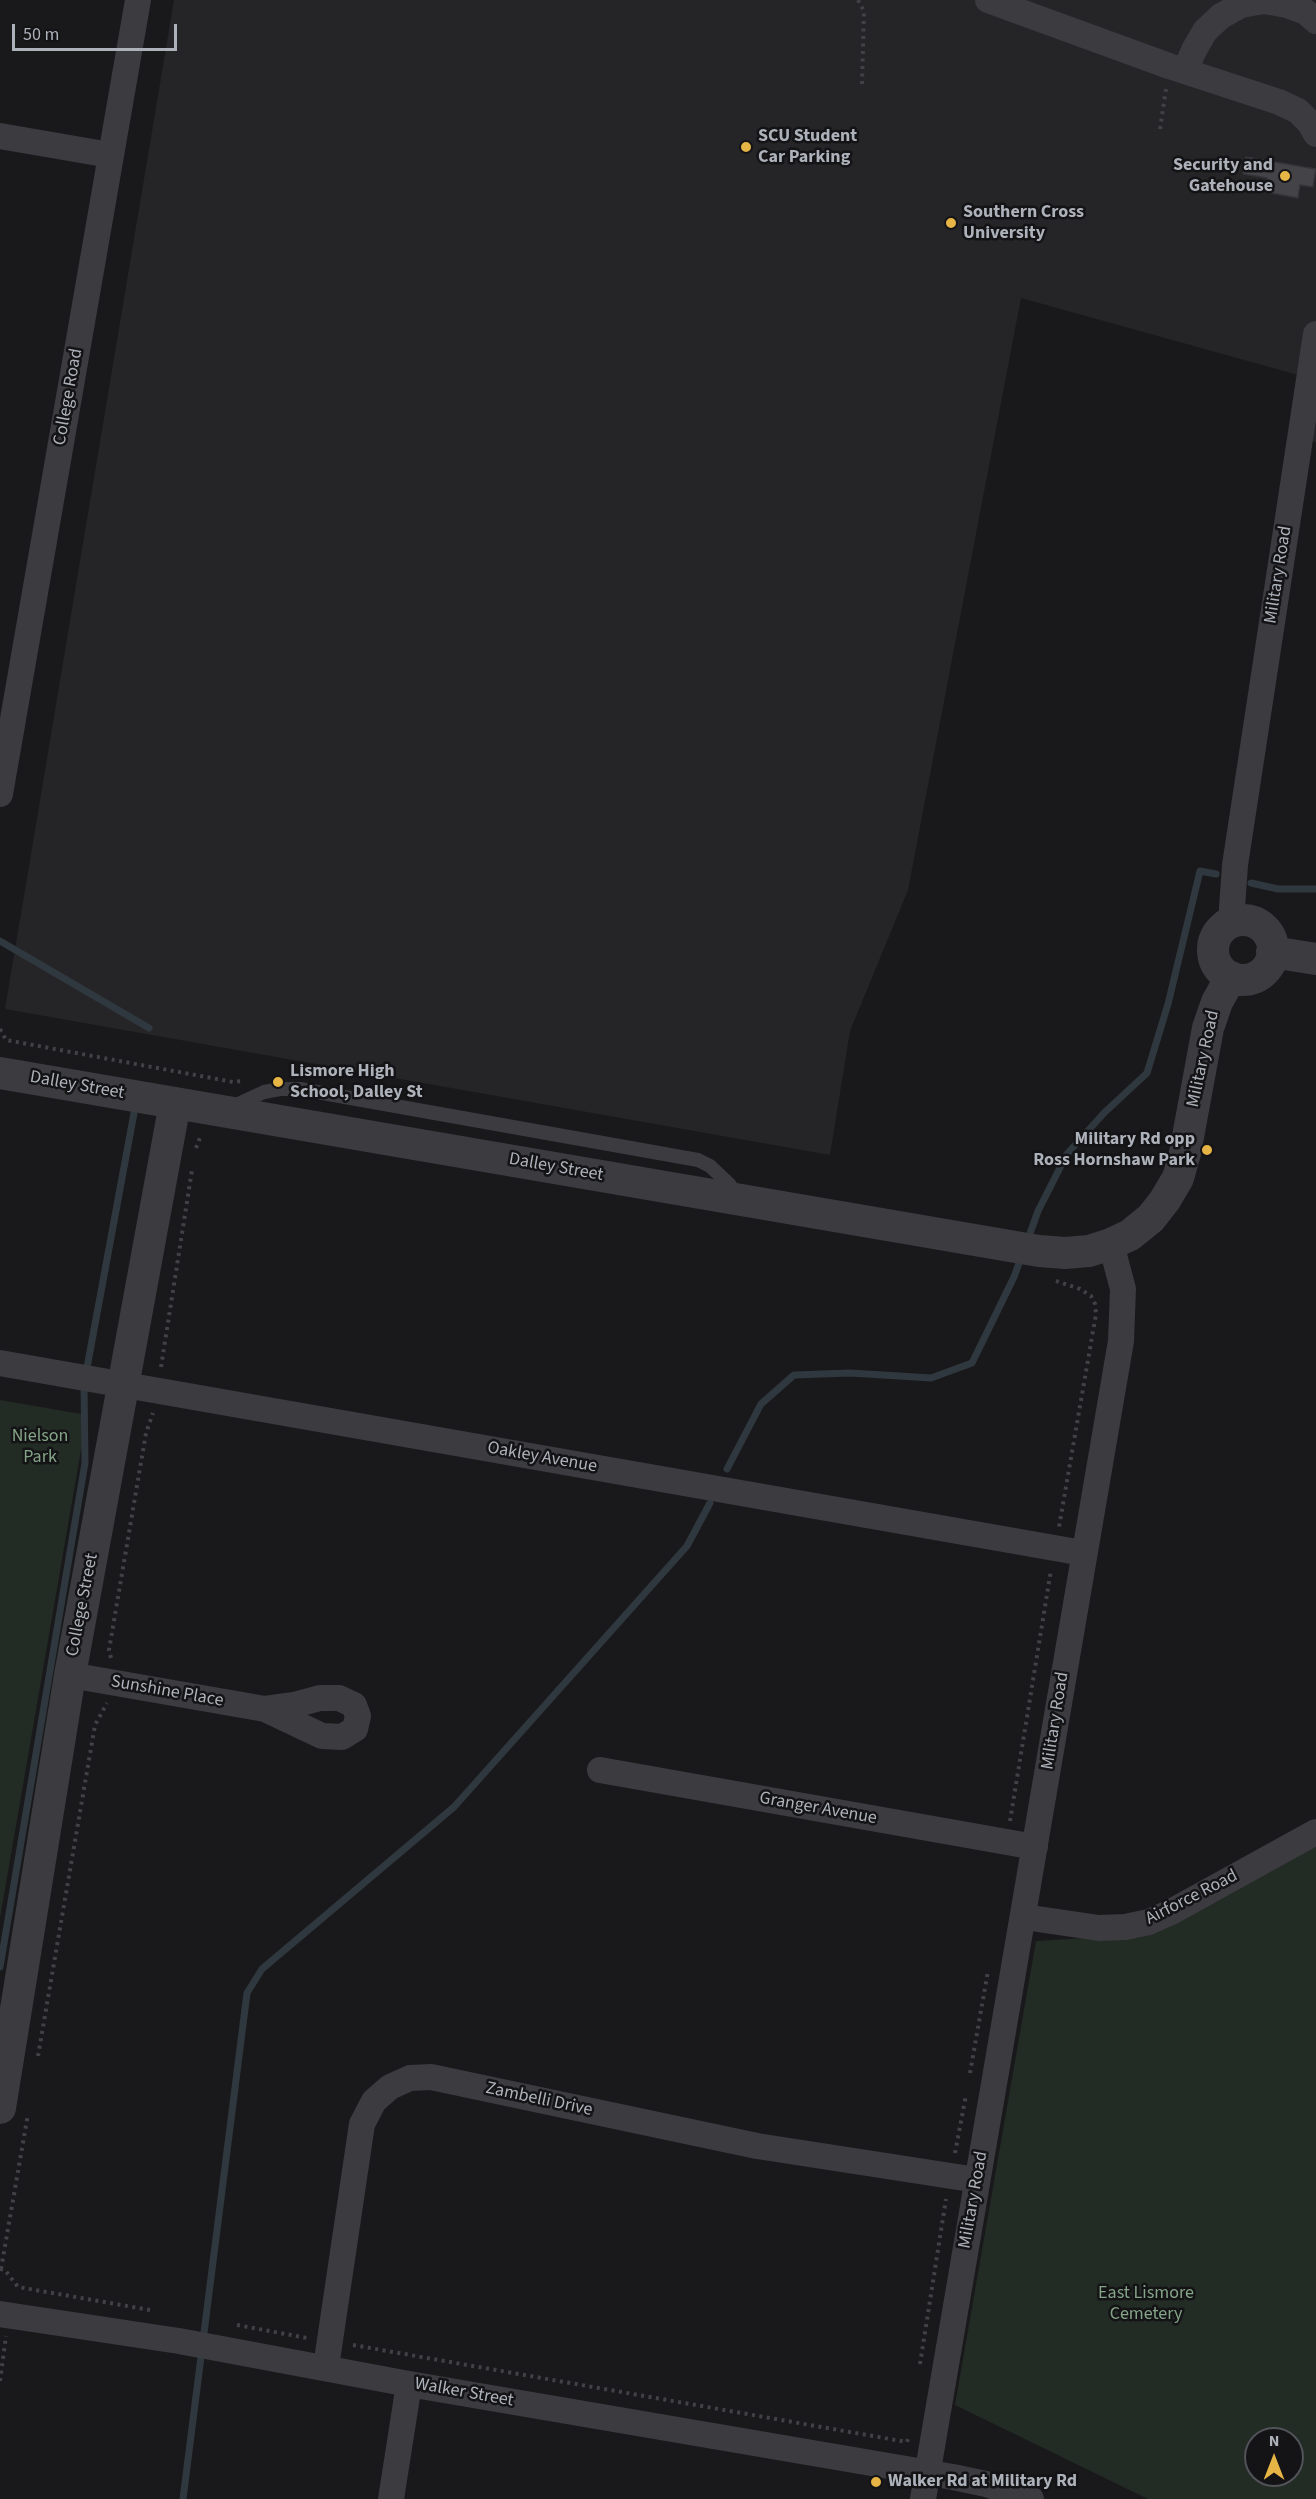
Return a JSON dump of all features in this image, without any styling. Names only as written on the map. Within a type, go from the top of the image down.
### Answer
[{"type":"street","name":"College Road","points":[[0,794],[138,0]]},
{"type":"street","points":[[988,0],[1185,71],[1279,102],[1307,115],[1316,134]]},
{"type":"street","points":[[1185,71],[1205,31],[1221,16],[1241,5],[1264,1],[1287,5],[1306,12],[1316,21]]},
{"type":"street","points":[[0,136],[110,155]]},
{"type":"street","name":"Military Road","points":[[1231,922],[1235,866],[1316,334]]},
{"type":"street","points":[[1239,920],[1256,923],[1269,935],[1272,952],[1265,969],[1250,979],[1231,977],[1222,972],[1213,955],[1216,935],[1231,922],[1239,920]]},
{"type":"street","points":[[1272,952],[1316,959]]},
{"type":"street","name":"Military Road","points":[[923,2499],[1024,1917],[1120,1341],[1122,1290],[1111,1244],[1130,1235],[1151,1218],[1178,1178],[1185,1153],[1208,1028],[1217,1002],[1231,977]]},
{"type":"street","name":"Dalley Street","points":[[0,1072],[1024,1249],[1065,1253],[1089,1251],[1111,1244]]},
{"type":"street","name":"College Street","points":[[14,2107],[70,1675],[98,1380],[150,1099]]},
{"type":"street","name":"Oakley Avenue","points":[[0,1363],[1083,1553]]},
{"type":"street","name":"Sunshine Place","points":[[70,1675],[265,1709]]},
{"type":"street","name":"Granger Avenue","points":[[600,1770],[1035,1847]]},
{"type":"street","name":"Airforce Road","points":[[1024,1917],[1099,1928],[1125,1927],[1149,1922],[1316,1832]]},
{"type":"street","name":"Zambelli Drive","points":[[326,2367],[362,2124],[374,2101],[390,2086],[410,2078],[431,2077],[757,2146],[977,2180]]},
{"type":"street","name":"Walker Street","points":[[3,2325],[179,2341],[409,2384],[927,2473],[986,2484],[1031,2499]]},
{"type":"street","points":[[391,2499],[409,2384]]},
{"type":"path","points":[[858,0],[864,11],[862,84]]},
{"type":"path","points":[[162,1371],[160,1363],[196,1148],[201,1135]]},
{"type":"path","points":[[1052,1280],[1073,1286],[1092,1296],[1096,1314],[1059,1528]]},
{"type":"path","points":[[113,1665],[109,1650],[146,1433],[153,1412]]},
{"type":"path","points":[[1009,1828],[1051,1570]]},
{"type":"path","points":[[37,2061],[95,1725],[108,1699]]},
{"type":"path","points":[[14,2107],[0,2269],[5,2270],[18,2287],[159,2312]]},
{"type":"path","points":[[918,2372],[946,2198]]},
{"type":"path","points":[[0,2381],[3,2325]]},
{"type":"path","points":[[234,2325],[307,2338]]},
{"type":"path","points":[[344,2343],[907,2442],[909,2430]]},
{"type":"shaded area","points":[[174,0],[1316,0],[1316,442],[1300,440],[1309,378],[1021,298],[908,890],[850,1031],[830,1155],[5,1009]]},
{"type":"green space","name":"Nielson Park","points":[[0,1400],[87,1415],[0,1918]]},
{"type":"green space","name":"East Lismore Cemetery","points":[[1316,1844],[1316,2499],[1148,2499],[955,2405],[1036,1941],[1086,1938]]},
{"type":"building","name":"Security and Gatehouse","points":[[1246,157],[1316,169],[1313,187],[1300,185],[1298,198],[1265,192],[1267,178],[1243,174]]},
{"type":"waterway","points":[[1027,1242],[1038,1211],[1067,1154],[1104,1113],[1147,1073],[1168,1004],[1200,871],[1216,874]]},
{"type":"waterway","points":[[1251,883],[1278,889],[1316,889]]},
{"type":"waterway","points":[[0,941],[149,1028]]},
{"type":"waterway","points":[[86,1373],[134,1113]]},
{"type":"waterway","points":[[727,1469],[761,1404],[794,1375],[850,1373],[931,1378],[972,1363],[1014,1277],[1022,1255]]},
{"type":"waterway","points":[[0,1967],[85,1463],[84,1384]]},
{"type":"waterway","points":[[183,2499],[247,1993],[262,1969],[454,1807],[687,1546],[710,1503]]},
{"type":"place","name":"SCU Student Car Parking","points":[[746,147]]},
{"type":"place","name":"Security and Gatehouse","points":[[1285,176]]},
{"type":"place","name":"Southern Cross University","points":[[951,223]]},
{"type":"place","name":"Lismore High School, Dalley St","points":[[278,1082]]},
{"type":"place","name":"Military Rd opp Ross Hornshaw Park","points":[[1207,1150]]},
{"type":"place","name":"Walker Rd at Military Rd","points":[[876,2482]]}]
